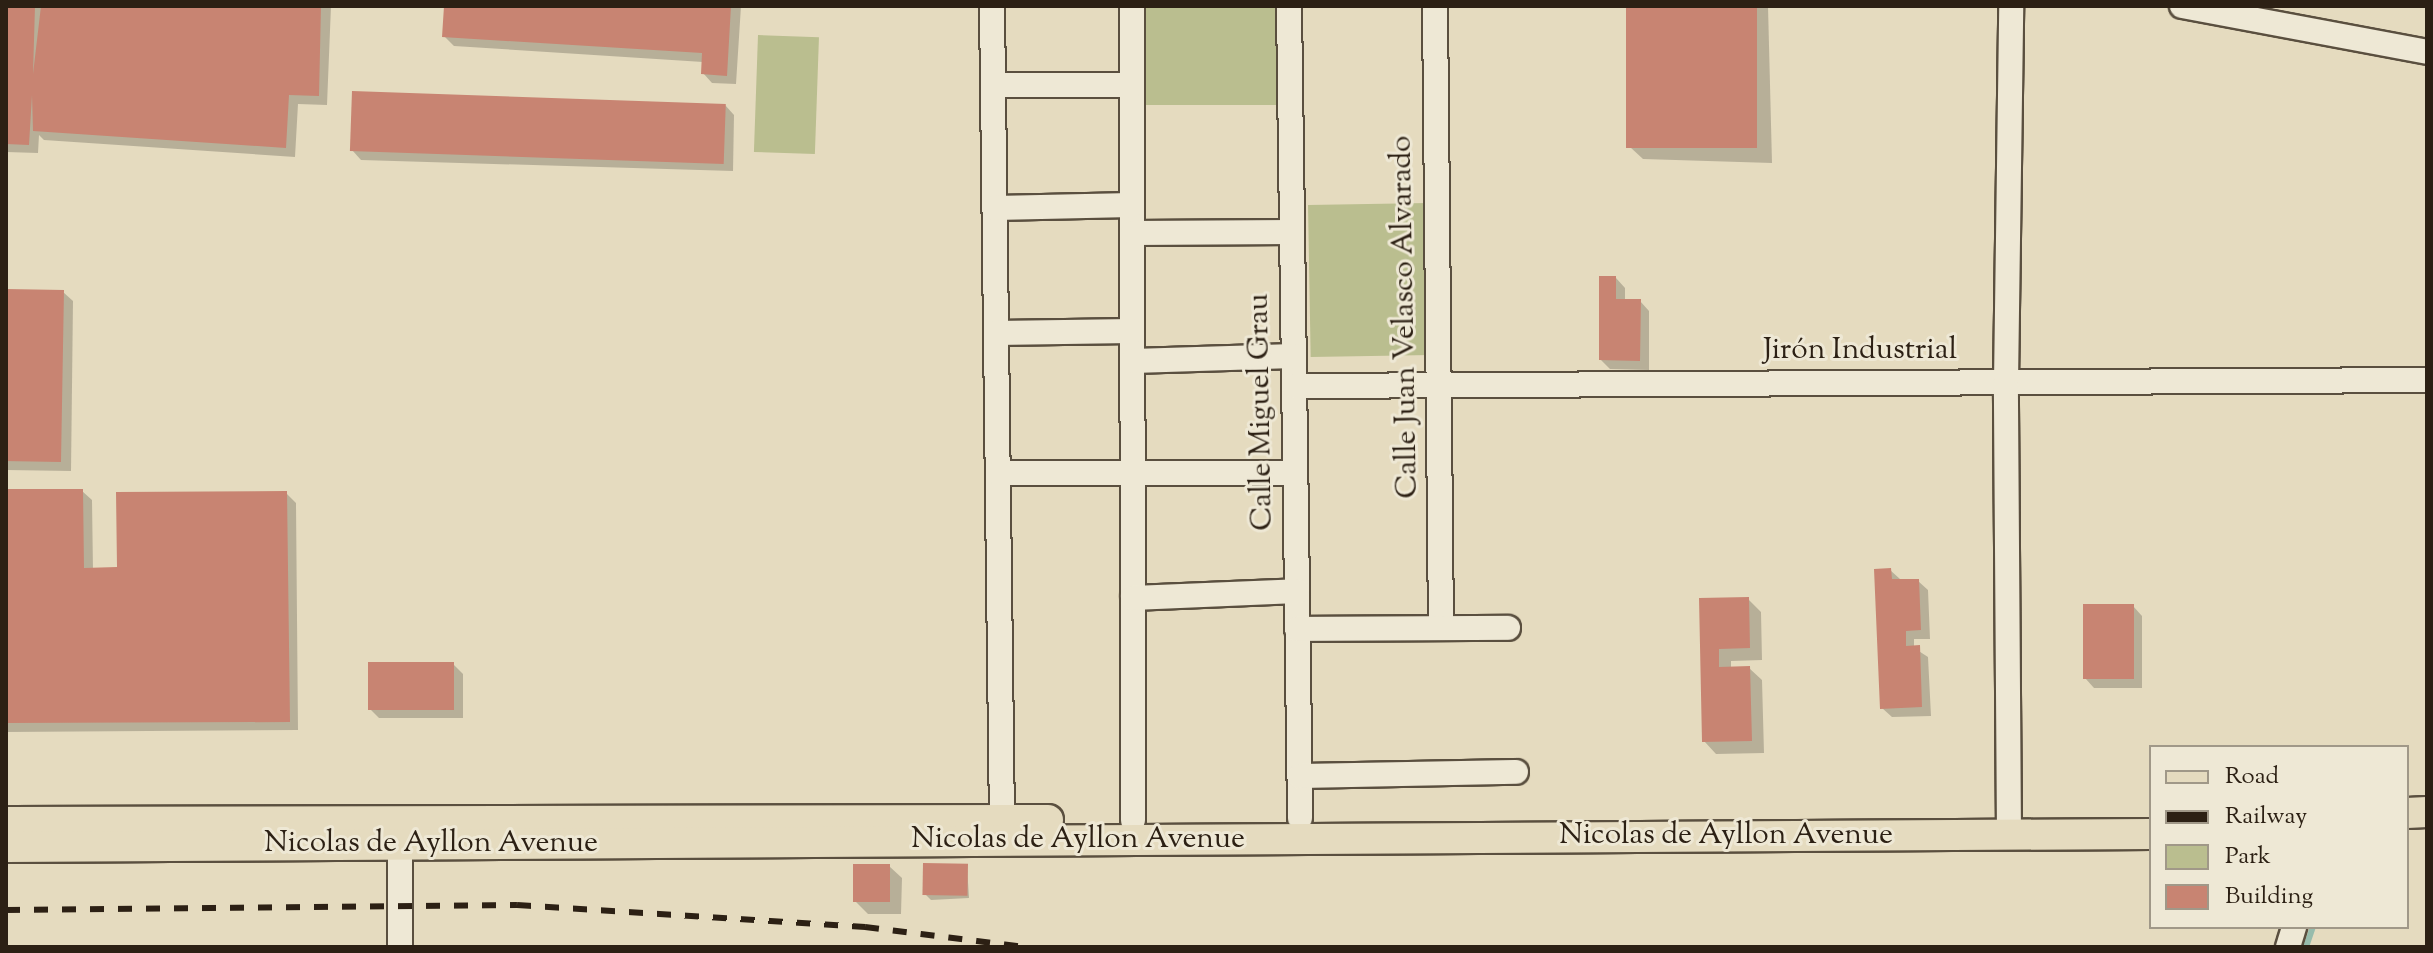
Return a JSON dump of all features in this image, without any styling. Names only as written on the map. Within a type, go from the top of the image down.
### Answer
[{"type":"main road","name":"Nicolas de Ayllon Avenue","points":[[6,822],[400,832],[2008,825],[2149,815]]},
{"type":"main road","name":"Nicolas de Ayllon Avenue","points":[[6,847],[400,832],[1002,819],[1300,818],[2008,825],[2149,834]]},
{"type":"street","points":[[992,6],[1002,819]]},
{"type":"street","points":[[1132,6],[1133,820]]},
{"type":"street","name":"Calle Miguel Grau","points":[[1289,6],[1300,818]]},
{"type":"street","name":"Calle Juan Velasco Alvarado","points":[[1435,6],[1441,628]]},
{"type":"street","points":[[2008,825],[2006,382],[2011,6]]},
{"type":"street","points":[[2182,6],[2427,52]]},
{"type":"street","points":[[993,85],[1132,85]]},
{"type":"street","points":[[995,208],[1132,205]]},
{"type":"street","points":[[1133,233],[1292,232]]},
{"type":"street","points":[[996,333],[1132,331]]},
{"type":"street","points":[[1133,361],[1294,356]]},
{"type":"street","name":"Jirón Industrial","points":[[1294,386],[2427,380]]},
{"type":"street","points":[[998,473],[1295,473]]},
{"type":"street","points":[[1133,598],[1297,591]]},
{"type":"street","points":[[1297,629],[1508,628]]},
{"type":"street","points":[[1300,776],[1516,772]]},
{"type":"street","points":[[400,832],[400,947]]},
{"type":"green space","points":[[1137,6],[1278,6],[1278,105],[1137,105]]},
{"type":"green space","points":[[758,35],[819,37],[815,154],[754,152]]},
{"type":"green space","points":[[1428,203],[1431,355],[1311,357],[1308,205]]},
{"type":"building","points":[[6,6],[35,6],[33,74],[41,6],[321,6],[319,96],[289,95],[286,148],[33,131],[32,95],[29,145],[6,144]]},
{"type":"building","points":[[444,6],[731,6],[727,76],[701,74],[702,53],[442,37]]},
{"type":"building","points":[[1626,6],[1757,6],[1757,148],[1626,148]]},
{"type":"building","points":[[352,91],[726,104],[724,164],[350,151]]},
{"type":"building","points":[[1599,276],[1616,276],[1616,299],[1641,299],[1640,361],[1599,360]]},
{"type":"building","points":[[6,289],[64,290],[61,462],[6,461]]},
{"type":"building","points":[[6,489],[83,489],[84,568],[117,567],[116,492],[287,491],[290,722],[6,723]]},
{"type":"building","points":[[1891,568],[1892,579],[1919,579],[1921,630],[1906,631],[1906,646],[1920,645],[1922,707],[1880,709],[1874,569]]},
{"type":"building","points":[[1749,597],[1750,648],[1719,649],[1719,667],[1750,666],[1752,741],[1702,742],[1699,598]]},
{"type":"building","points":[[2083,604],[2134,604],[2134,679],[2083,679]]},
{"type":"building","points":[[368,662],[454,662],[454,710],[368,710]]},
{"type":"building","points":[[923,863],[968,864],[967,896],[922,895]]},
{"type":"building","points":[[853,864],[890,864],[890,902],[853,902]]},
{"type":"waterway","points":[[2306,947],[2312,929]]},
{"type":"railway","points":[[6,910],[517,905],[865,927],[1025,947]]}]
